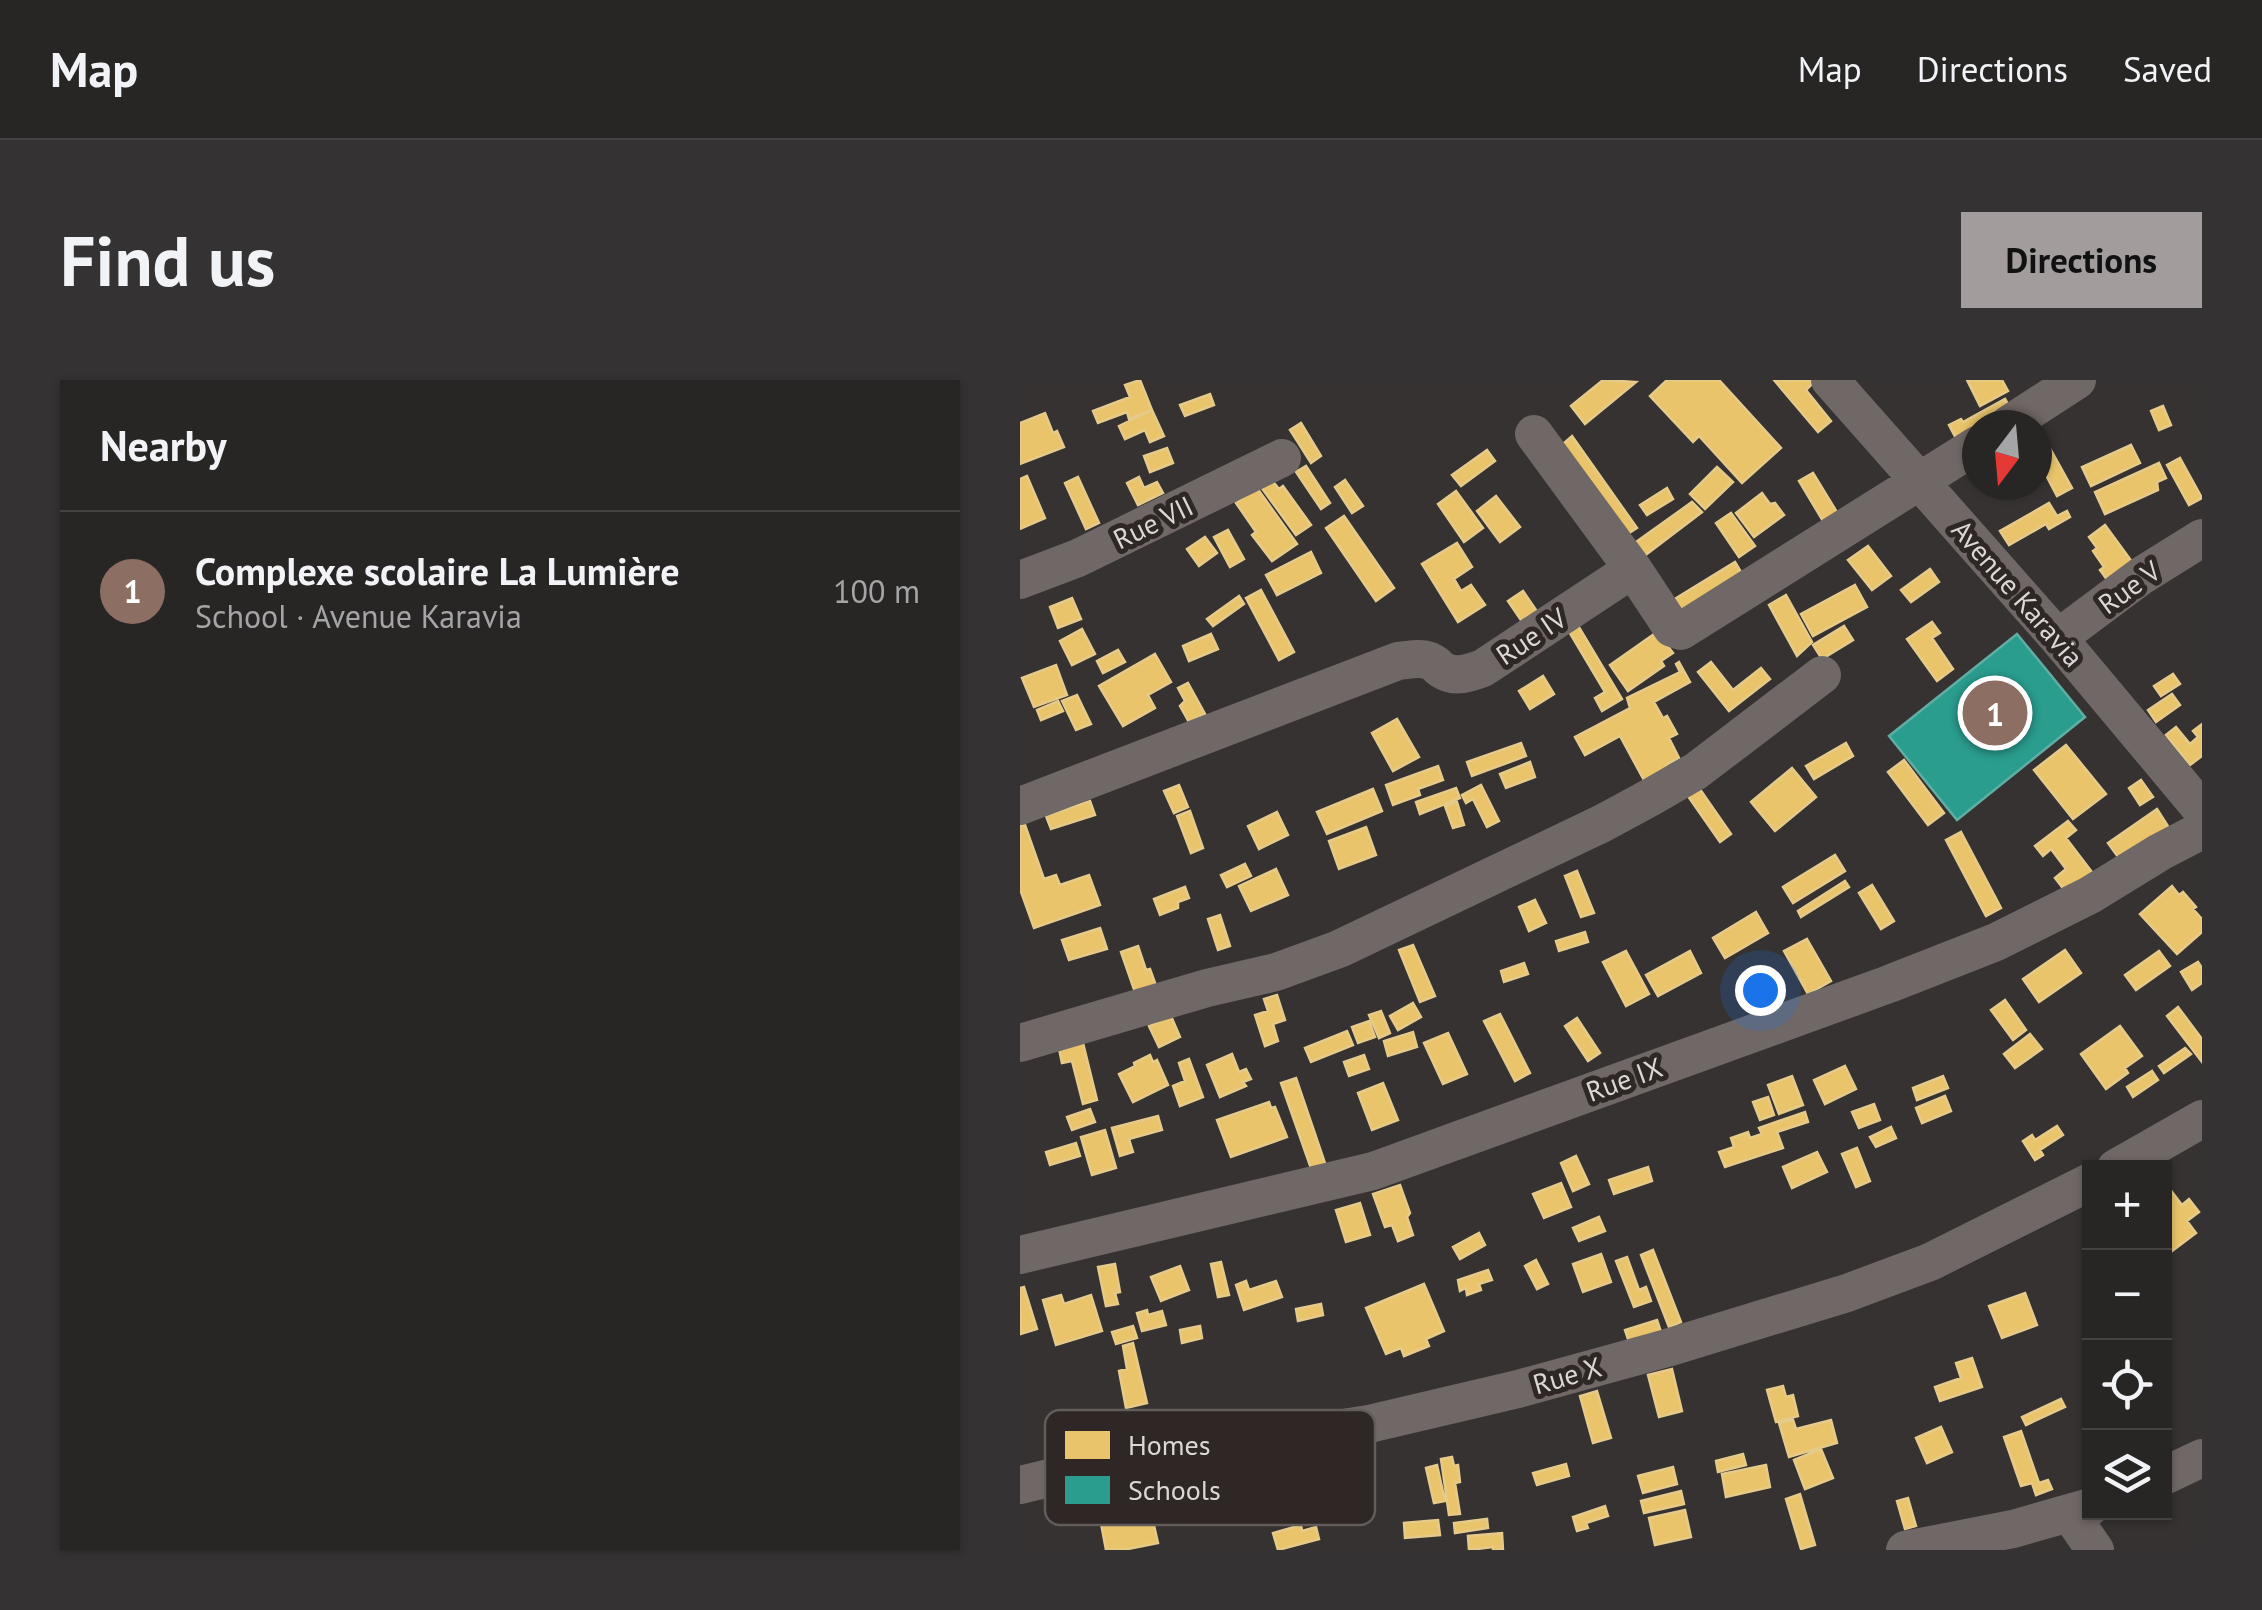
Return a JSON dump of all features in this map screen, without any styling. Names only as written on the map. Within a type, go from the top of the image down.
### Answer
[{"type":"street","name":"Avenue Karavia","points":[[1830,380],[2058,638],[2202,810]]},
{"type":"street","points":[[2031,410],[2077,380]]},
{"type":"street","points":[[1534,434],[1672,628],[1681,631],[1962,455]]},
{"type":"street","name":"Rue VII","points":[[1020,580],[1078,558],[1282,458]]},
{"type":"street","name":"Rue V","points":[[2058,638],[2141,576],[2202,538]]},
{"type":"street","name":"Rue IV","points":[[1020,806],[1398,661],[1429,661],[1453,674],[1483,668],[1632,569]]},
{"type":"street","points":[[1020,1044],[1207,988],[1276,972],[1339,949],[1651,797],[1696,771],[1822,675]]},
{"type":"street","name":"Rue IX","points":[[1020,1255],[1373,1171],[1996,942],[2202,830]]},
{"type":"street","points":[[2130,1160],[2202,1120]]},
{"type":"street","name":"Rue X","points":[[1375,1423],[1518,1389],[1847,1293],[1930,1262],[2082,1186]]},
{"type":"street","points":[[2172,1472],[2202,1458]]},
{"type":"street","name":"Rue X","points":[[1020,1486],[1045,1480]]},
{"type":"street","points":[[1905,1550],[1994,1533],[2080,1510],[2095,1550]]},
{"type":"building: Homes","points":[[1140,380],[1152,410],[1129,419],[1127,412],[1098,423],[1093,411],[1130,397],[1125,385]]},
{"type":"building: Homes","points":[[1603,380],[1636,382],[1585,424],[1571,406]]},
{"type":"building: Homes","points":[[1667,380],[1719,380],[1781,448],[1742,483],[1699,436],[1693,442],[1650,396]]},
{"type":"building: Homes","points":[[1774,380],[1810,380],[1813,383],[1806,390],[1831,421],[1818,432]]},
{"type":"building: Homes","points":[[1967,380],[2002,380],[2008,391],[1980,406]]},
{"type":"building: Homes","points":[[1210,394],[1214,405],[1185,416],[1180,405]]},
{"type":"building: Homes","points":[[2005,399],[2011,410],[1985,410]]},
{"type":"building: Homes","points":[[2163,406],[2171,425],[2159,430],[2151,411]]},
{"type":"building: Homes","points":[[1152,410],[1164,436],[1150,442],[1145,430],[1125,439],[1119,426]]},
{"type":"building: Homes","points":[[1045,413],[1064,447],[1020,464],[1020,423]]},
{"type":"building: Homes","points":[[1961,419],[1962,444],[1960,446],[1949,425]]},
{"type":"building: Homes","points":[[1301,423],[1321,456],[1311,463],[1290,430]]},
{"type":"building: Homes","points":[[1572,436],[1637,528],[1620,539],[1563,444]]},
{"type":"building: Homes","points":[[2131,445],[2140,463],[2091,486],[2082,467]]},
{"type":"building: Homes","points":[[1167,448],[1173,463],[1150,472],[1144,456]]},
{"type":"building: Homes","points":[[1487,450],[1495,461],[1461,486],[1452,475]]},
{"type":"building: Homes","points":[[2052,452],[2072,488],[2057,496],[2052,486]]},
{"type":"building: Homes","points":[[2180,458],[2202,498],[2189,505],[2167,465]]},
{"type":"building: Homes","points":[[2159,463],[2166,478],[2157,482],[2158,490],[2105,514],[2095,492]]},
{"type":"building: Homes","points":[[1306,466],[1330,503],[1321,509],[1296,472]]},
{"type":"building: Homes","points":[[1717,467],[1733,482],[1705,509],[1690,494]]},
{"type":"building: Homes","points":[[1813,473],[1843,522],[1829,531],[1799,481]]},
{"type":"building: Homes","points":[[1027,476],[1045,518],[1020,529],[1020,479]]},
{"type":"building: Homes","points":[[1078,477],[1099,523],[1086,529],[1065,483]]},
{"type":"building: Homes","points":[[1139,477],[1144,488],[1157,482],[1163,493],[1138,505],[1127,483]]},
{"type":"building: Homes","points":[[1271,479],[1279,489],[1283,486],[1311,525],[1296,535],[1261,487]]},
{"type":"building: Homes","points":[[1345,480],[1363,506],[1352,513],[1335,487]]},
{"type":"building: Homes","points":[[1257,488],[1297,544],[1272,561],[1252,535],[1256,532],[1236,503]]},
{"type":"building: Homes","points":[[1667,488],[1673,499],[1647,515],[1640,505]]},
{"type":"building: Homes","points":[[1456,491],[1483,528],[1464,542],[1438,504]]},
{"type":"building: Homes","points":[[1762,493],[1784,515],[1754,537],[1736,513]]},
{"type":"building: Homes","points":[[1496,496],[1520,527],[1500,542],[1477,511]]},
{"type":"building: Homes","points":[[1692,502],[1702,512],[1639,560],[1629,547]]},
{"type":"building: Homes","points":[[2049,503],[2057,516],[2067,511],[2070,517],[2049,529],[2046,524],[2009,545],[2000,531]]},
{"type":"building: Homes","points":[[1731,513],[1755,546],[1739,557],[1716,523]]},
{"type":"building: Homes","points":[[1344,516],[1394,588],[1376,601],[1326,528]]},
{"type":"building: Homes","points":[[2105,525],[2138,570],[2113,588],[2100,570],[2104,567],[2089,537]]},
{"type":"building: Homes","points":[[1228,530],[1244,559],[1230,567],[1214,537]]},
{"type":"building: Homes","points":[[1205,537],[1217,553],[1199,566],[1187,549]]},
{"type":"building: Homes","points":[[1457,543],[1472,567],[1454,579],[1461,591],[1471,585],[1485,605],[1458,622],[1422,564]]},
{"type":"building: Homes","points":[[1868,546],[1891,576],[1872,590],[1848,560]]},
{"type":"building: Homes","points":[[1311,552],[1321,573],[1277,595],[1266,575]]},
{"type":"building: Homes","points":[[1735,562],[1747,582],[1683,622],[1670,602]]},
{"type":"building: Homes","points":[[1930,569],[1939,582],[1911,602],[1901,590]]},
{"type":"building: Homes","points":[[1855,585],[1867,607],[1813,636],[1801,614]]},
{"type":"building: Homes","points":[[1261,590],[1294,652],[1279,660],[1246,598]]},
{"type":"building: Homes","points":[[1523,591],[1538,613],[1523,623],[1508,601]]},
{"type":"building: Homes","points":[[1786,595],[1812,642],[1797,656],[1769,605]]},
{"type":"building: Homes","points":[[1239,596],[1244,604],[1213,626],[1207,619]]},
{"type":"building: Homes","points":[[1072,598],[1081,619],[1058,628],[1050,607]]},
{"type":"building: Homes","points":[[1574,619],[1622,699],[1602,711],[1595,698],[1605,692],[1565,625]]},
{"type":"building: Homes","points":[[1932,622],[1940,633],[1932,638],[1953,669],[1937,681],[1907,639]]},
{"type":"building: Homes","points":[[1844,626],[1853,640],[1822,659],[1813,645]]},
{"type":"building: Homes","points":[[1082,629],[1095,654],[1072,665],[1060,641]]},
{"type":"building: Homes","points":[[1657,632],[1673,653],[1661,661],[1664,666],[1628,691],[1610,665]]},
{"type":"building: Homes","points":[[1211,634],[1218,649],[1189,661],[1183,646]]},
{"type":"building: Homes","points":[[1118,650],[1125,662],[1103,673],[1097,661]]},
{"type":"building: Homes","points":[[1155,654],[1171,682],[1148,695],[1155,708],[1123,726],[1099,686]]},
{"type":"building: Homes","points":[[1679,662],[1690,682],[1654,702],[1677,734],[1669,738],[1679,758],[1666,765],[1674,781],[1651,793],[1620,736],[1585,755],[1575,737],[1630,708],[1627,698],[1680,672],[1676,664]]},
{"type":"building: Homes","points":[[1711,662],[1733,690],[1761,668],[1770,679],[1729,711],[1698,672]]},
{"type":"building: Homes","points":[[1056,665],[1067,695],[1034,707],[1022,678]]},
{"type":"building: Homes","points":[[2173,674],[2180,684],[2161,696],[2154,686]]},
{"type":"building: Homes","points":[[1543,676],[1554,694],[1530,709],[1519,691]]},
{"type":"building: Homes","points":[[1188,683],[1205,714],[1189,722],[1180,706],[1185,701],[1178,688]]},
{"type":"building: Homes","points":[[2172,694],[2180,705],[2156,722],[2148,710]]},
{"type":"building: Homes","points":[[1077,695],[1091,724],[1076,730],[1062,701]]},
{"type":"building: Homes","points":[[1058,701],[1063,711],[1041,720],[1037,710]]},
{"type":"building: Homes","points":[[1397,719],[1419,757],[1393,771],[1372,733]]},
{"type":"building: Homes","points":[[2202,724],[2202,756],[2190,765],[2166,735],[2176,727],[2190,744],[2198,737],[2193,731]]},
{"type":"building: Homes","points":[[1521,743],[1526,756],[1472,776],[1467,762]]},
{"type":"building: Homes","points":[[1846,743],[1853,756],[1814,779],[1806,766]]},
{"type":"building: Homes","points":[[2066,745],[2106,794],[2073,819],[2034,770]]},
{"type":"building: Homes","points":[[1904,760],[1944,813],[1928,825],[1888,772]]},
{"type":"building: Homes","points":[[1530,762],[1535,777],[1506,788],[1500,774]]},
{"type":"building: Homes","points":[[1438,766],[1443,780],[1418,789],[1420,795],[1393,805],[1386,785]]},
{"type":"building: Homes","points":[[1792,768],[1816,797],[1775,831],[1751,802]]},
{"type":"building: Homes","points":[[2141,780],[2153,797],[2140,805],[2129,788]]},
{"type":"building: Homes","points":[[1179,785],[1188,807],[1174,813],[1164,791]]},
{"type":"building: Homes","points":[[1481,785],[1499,821],[1487,827],[1473,799],[1466,803],[1462,795]]},
{"type":"building: Homes","points":[[1697,785],[1731,834],[1720,842],[1685,792]]},
{"type":"building: Homes","points":[[1456,788],[1460,798],[1420,814],[1416,802]]},
{"type":"building: Homes","points":[[1373,789],[1382,811],[1327,834],[1317,812]]},
{"type":"building: Homes","points":[[1090,801],[1095,815],[1051,829],[1046,816]]},
{"type":"building: Homes","points":[[1457,802],[1464,825],[1453,828],[1445,806]]},
{"type":"building: Homes","points":[[2157,809],[2169,828],[2121,861],[2108,843]]},
{"type":"building: Homes","points":[[1190,811],[1203,848],[1191,853],[1177,816]]},
{"type":"building: Homes","points":[[1277,812],[1288,835],[1259,849],[1248,826]]},
{"type":"building: Homes","points":[[2068,821],[2076,830],[2066,838],[2098,880],[2072,900],[2055,878],[2066,869],[2051,849],[2043,856],[2035,846]]},
{"type":"building: Homes","points":[[1025,825],[1044,879],[1056,875],[1060,885],[1089,875],[1100,905],[1034,928],[1020,889],[1020,826]]},
{"type":"building: Homes","points":[[1366,827],[1376,855],[1339,869],[1329,841]]},
{"type":"building: Homes","points":[[1961,832],[2001,908],[1986,916],[1946,840]]},
{"type":"building: Homes","points":[[1835,855],[1845,871],[1793,903],[1783,887]]},
{"type":"building: Homes","points":[[1245,864],[1251,876],[1227,887],[1221,875]]},
{"type":"building: Homes","points":[[1276,869],[1288,895],[1251,911],[1239,886]]},
{"type":"building: Homes","points":[[1577,871],[1594,913],[1581,917],[1565,876]]},
{"type":"building: Homes","points":[[1845,881],[1849,887],[1801,917],[1798,911]]},
{"type":"building: Homes","points":[[1872,885],[1894,921],[1881,929],[1859,893]]},
{"type":"building: Homes","points":[[2172,886],[2179,895],[2183,892],[2202,919],[2202,932],[2177,954],[2140,914]]},
{"type":"building: Homes","points":[[1185,887],[1189,898],[1178,902],[1178,908],[1160,915],[1154,899]]},
{"type":"building: Homes","points":[[1535,900],[1546,923],[1529,931],[1519,907]]},
{"type":"building: Homes","points":[[1756,912],[1768,933],[1725,958],[1713,938]]},
{"type":"building: Homes","points":[[1220,915],[1230,946],[1218,950],[1208,919]]},
{"type":"building: Homes","points":[[1100,928],[1107,949],[1069,960],[1062,940]]},
{"type":"building: Homes","points":[[1585,932],[1588,942],[1559,951],[1556,941]]},
{"type":"building: Homes","points":[[1807,939],[1831,981],[1808,994],[1784,951]]},
{"type":"building: Homes","points":[[1413,945],[1435,996],[1420,1002],[1399,950]]},
{"type":"building: Homes","points":[[1138,946],[1159,994],[1138,1001],[1121,952]]},
{"type":"building: Homes","points":[[2065,950],[2081,973],[2039,1002],[2023,979]]},
{"type":"building: Homes","points":[[1626,951],[1649,994],[1626,1006],[1603,962]]},
{"type":"building: Homes","points":[[1690,951],[1701,973],[1658,996],[1646,975]]},
{"type":"building: Homes","points":[[2159,951],[2170,966],[2136,990],[2125,975]]},
{"type":"building: Homes","points":[[2198,962],[2202,983],[2192,990],[2181,972]]},
{"type":"building: Homes","points":[[1524,963],[1528,974],[1504,982],[1501,971]]},
{"type":"building: Homes","points":[[1277,995],[1285,1020],[1273,1024],[1278,1041],[1265,1046],[1255,1015],[1268,1011],[1264,999]]},
{"type":"building: Homes","points":[[2005,1000],[2026,1030],[2013,1040],[1991,1010]]},
{"type":"building: Homes","points":[[1413,1003],[1421,1017],[1398,1030],[1390,1016]]},
{"type":"building: Homes","points":[[2178,1007],[2202,1039],[2202,1062],[2167,1016]]},
{"type":"building: Homes","points":[[1381,1011],[1390,1033],[1379,1038],[1369,1015]]},
{"type":"building: Homes","points":[[1500,1014],[1530,1073],[1515,1081],[1484,1021]]},
{"type":"building: Homes","points":[[1171,1016],[1180,1037],[1159,1047],[1149,1026]]},
{"type":"building: Homes","points":[[1577,1018],[1600,1053],[1588,1061],[1565,1026]]},
{"type":"building: Homes","points":[[1369,1021],[1375,1037],[1358,1043],[1352,1027]]},
{"type":"building: Homes","points":[[2120,1026],[2142,1056],[2125,1068],[2128,1073],[2106,1089],[2081,1054]]},
{"type":"building: Homes","points":[[1347,1031],[1353,1045],[1311,1062],[1305,1048]]},
{"type":"building: Homes","points":[[1413,1032],[1417,1047],[1388,1056],[1384,1041]]},
{"type":"building: Homes","points":[[1448,1033],[1467,1074],[1443,1084],[1424,1043]]},
{"type":"building: Homes","points":[[2030,1034],[2042,1049],[2015,1068],[2004,1054]]},
{"type":"building: Homes","points":[[1083,1043],[1097,1100],[1083,1104],[1072,1061],[1062,1063],[1059,1049]]},
{"type":"building: Homes","points":[[2185,1048],[2191,1054],[2164,1073],[2159,1066]]},
{"type":"building: Homes","points":[[1232,1054],[1239,1072],[1246,1069],[1251,1079],[1243,1082],[1246,1086],[1220,1097],[1207,1065]]},
{"type":"building: Homes","points":[[1150,1055],[1153,1062],[1157,1060],[1168,1085],[1133,1102],[1119,1074]]},
{"type":"building: Homes","points":[[1364,1055],[1369,1069],[1349,1076],[1344,1062]]},
{"type":"building: Homes","points":[[1189,1059],[1203,1097],[1180,1106],[1173,1086],[1185,1081],[1179,1063]]},
{"type":"building: Homes","points":[[1845,1066],[1856,1089],[1825,1104],[1814,1080]]},
{"type":"building: Homes","points":[[2152,1071],[2158,1080],[2133,1097],[2127,1087]]},
{"type":"building: Homes","points":[[1792,1076],[1803,1105],[1779,1114],[1768,1085]]},
{"type":"building: Homes","points":[[1943,1076],[1948,1088],[1917,1100],[1913,1088]]},
{"type":"building: Homes","points":[[1296,1078],[1328,1172],[1314,1177],[1281,1083]]},
{"type":"building: Homes","points":[[1383,1083],[1398,1120],[1372,1130],[1358,1093]]},
{"type":"building: Homes","points":[[1945,1096],[1951,1111],[1922,1123],[1916,1108]]},
{"type":"building: Homes","points":[[1768,1097],[1774,1115],[1760,1120],[1753,1102]]},
{"type":"building: Homes","points":[[1269,1102],[1271,1108],[1275,1107],[1287,1137],[1231,1157],[1217,1120]]},
{"type":"building: Homes","points":[[1874,1104],[1880,1120],[1859,1128],[1852,1112]]},
{"type":"building: Homes","points":[[1090,1109],[1095,1122],[1072,1130],[1067,1117]]},
{"type":"building: Homes","points":[[1805,1112],[1808,1122],[1777,1132],[1783,1148],[1725,1167],[1719,1152],[1734,1147],[1731,1138],[1748,1132],[1750,1138],[1762,1134],[1759,1128]]},
{"type":"building: Homes","points":[[1158,1116],[1162,1130],[1129,1139],[1133,1152],[1120,1156],[1112,1128]]},
{"type":"building: Homes","points":[[2057,1126],[2063,1135],[2040,1150],[2043,1155],[2035,1160],[2023,1141],[2032,1135],[2035,1140]]},
{"type":"building: Homes","points":[[1891,1127],[1896,1138],[1876,1147],[1870,1137]]},
{"type":"building: Homes","points":[[1105,1130],[1116,1168],[1092,1175],[1081,1137]]},
{"type":"building: Homes","points":[[1076,1143],[1080,1156],[1050,1165],[1046,1152]]},
{"type":"building: Homes","points":[[1857,1148],[1870,1181],[1856,1187],[1842,1154]]},
{"type":"building: Homes","points":[[1817,1152],[1827,1172],[1792,1188],[1783,1167]]},
{"type":"building: Homes","points":[[1576,1156],[1589,1184],[1573,1191],[1561,1163]]},
{"type":"building: Homes","points":[[1648,1167],[1652,1181],[1614,1194],[1609,1180]]},
{"type":"building: Homes","points":[[1561,1183],[1571,1207],[1544,1218],[1533,1194]]},
{"type":"building: Homes","points":[[1400,1185],[1413,1235],[1398,1241],[1392,1225],[1385,1227],[1373,1194]]},
{"type":"building: Homes","points":[[2172,1192],[2182,1205],[2189,1199],[2199,1212],[2187,1221],[2196,1233],[2172,1251]]},
{"type":"building: Homes","points":[[1360,1203],[1370,1235],[1346,1242],[1336,1210]]},
{"type":"building: Homes","points":[[1599,1217],[1605,1231],[1579,1241],[1573,1228]]},
{"type":"building: Homes","points":[[1479,1233],[1485,1245],[1460,1259],[1453,1247]]},
{"type":"building: Homes","points":[[1653,1250],[1681,1322],[1669,1327],[1641,1255]]},
{"type":"building: Homes","points":[[1601,1254],[1611,1282],[1583,1292],[1573,1264]]},
{"type":"building: Homes","points":[[1627,1257],[1639,1290],[1646,1287],[1651,1301],[1634,1307],[1616,1261]]},
{"type":"building: Homes","points":[[1536,1260],[1548,1284],[1537,1289],[1525,1266]]},
{"type":"building: Homes","points":[[1221,1262],[1229,1295],[1218,1297],[1211,1264]]},
{"type":"building: Homes","points":[[1115,1264],[1118,1304],[1106,1306],[1098,1267]]},
{"type":"building: Homes","points":[[1180,1266],[1189,1290],[1161,1301],[1151,1277]]},
{"type":"building: Homes","points":[[1488,1270],[1492,1280],[1479,1284],[1481,1290],[1467,1295],[1466,1288],[1460,1291],[1458,1280]]},
{"type":"building: Homes","points":[[1246,1281],[1249,1290],[1276,1281],[1282,1297],[1244,1310],[1236,1285]]},
{"type":"building: Homes","points":[[1424,1284],[1444,1331],[1426,1339],[1429,1346],[1404,1356],[1401,1348],[1386,1354],[1366,1308]]},
{"type":"building: Homes","points":[[1024,1287],[1037,1329],[1021,1334],[1020,1288]]},
{"type":"building: Homes","points":[[2025,1293],[2037,1325],[2002,1338],[1989,1306]]},
{"type":"building: Homes","points":[[1061,1295],[1064,1304],[1091,1295],[1102,1331],[1056,1345],[1043,1300]]},
{"type":"building: Homes","points":[[1321,1304],[1323,1315],[1298,1321],[1296,1309]]},
{"type":"building: Homes","points":[[1147,1310],[1148,1315],[1162,1311],[1166,1325],[1142,1331],[1137,1313]]},
{"type":"building: Homes","points":[[1657,1320],[1661,1332],[1629,1342],[1625,1330]]},
{"type":"building: Homes","points":[[1133,1326],[1137,1338],[1116,1344],[1112,1332]]},
{"type":"building: Homes","points":[[1200,1326],[1202,1338],[1182,1343],[1180,1330]]},
{"type":"building: Homes","points":[[1133,1343],[1147,1403],[1126,1408],[1119,1371],[1127,1369],[1123,1346]]},
{"type":"building: Homes","points":[[1972,1358],[1982,1387],[1940,1401],[1935,1387],[1961,1378],[1956,1363]]},
{"type":"building: Homes","points":[[1672,1369],[1682,1411],[1659,1417],[1648,1375]]},
{"type":"building: Homes","points":[[1783,1386],[1786,1397],[1793,1395],[1798,1416],[1776,1422],[1767,1390]]},
{"type":"building: Homes","points":[[1597,1391],[1611,1438],[1593,1443],[1580,1396]]},
{"type":"building: Homes","points":[[2061,1399],[2065,1407],[2026,1425],[2022,1417]]},
{"type":"building: Homes","points":[[1793,1420],[1796,1429],[1831,1420],[1837,1443],[1789,1457],[1779,1423]]},
{"type":"building: Homes","points":[[1941,1427],[1952,1452],[1927,1463],[1916,1438]]},
{"type":"building: Homes","points":[[2021,1431],[2039,1483],[2048,1480],[2052,1489],[2036,1495],[2032,1483],[2021,1486],[2004,1437]]},
{"type":"building: Homes","points":[[1821,1449],[1833,1478],[1805,1489],[1794,1460]]},
{"type":"building: Homes","points":[[1743,1454],[1746,1465],[1718,1472],[1716,1461]]},
{"type":"building: Homes","points":[[1452,1457],[1454,1466],[1458,1465],[1460,1482],[1455,1483],[1460,1514],[1449,1515],[1441,1459]]},
{"type":"building: Homes","points":[[1566,1464],[1569,1476],[1537,1485],[1533,1473]]},
{"type":"building: Homes","points":[[1437,1465],[1445,1501],[1434,1503],[1426,1468]]},
{"type":"building: Homes","points":[[1766,1465],[1770,1487],[1726,1497],[1722,1474]]},
{"type":"building: Homes","points":[[1673,1467],[1677,1484],[1643,1493],[1638,1476]]},
{"type":"building: Homes","points":[[1681,1491],[1684,1504],[1644,1513],[1641,1501]]},
{"type":"building: Homes","points":[[1800,1494],[1815,1545],[1801,1549],[1786,1499]]},
{"type":"building: Homes","points":[[1908,1498],[1916,1526],[1905,1529],[1897,1501]]},
{"type":"building: Homes","points":[[1605,1506],[1608,1516],[1586,1523],[1588,1528],[1577,1531],[1573,1517]]},
{"type":"building: Homes","points":[[1685,1510],[1691,1537],[1655,1545],[1649,1518]]},
{"type":"building: Homes","points":[[1487,1519],[1488,1528],[1455,1533],[1454,1523]]},
{"type":"building: Homes","points":[[1438,1520],[1440,1535],[1405,1538],[1404,1523]]},
{"type":"building: Homes","points":[[1101,1525],[1154,1525],[1158,1543],[1106,1550]]},
{"type":"building: Homes","points":[[1301,1525],[1302,1531],[1316,1527],[1319,1539],[1278,1550],[1273,1533]]},
{"type":"building: Homes","points":[[1502,1533],[1503,1550],[1469,1550],[1468,1536]]},
{"type":"building: Schools","points":[[2017,634],[2085,717],[1957,820],[1889,736]]},
{"type":"place","name":"Complexe scolaire La Lumière","points":[[1995,713]]}]
